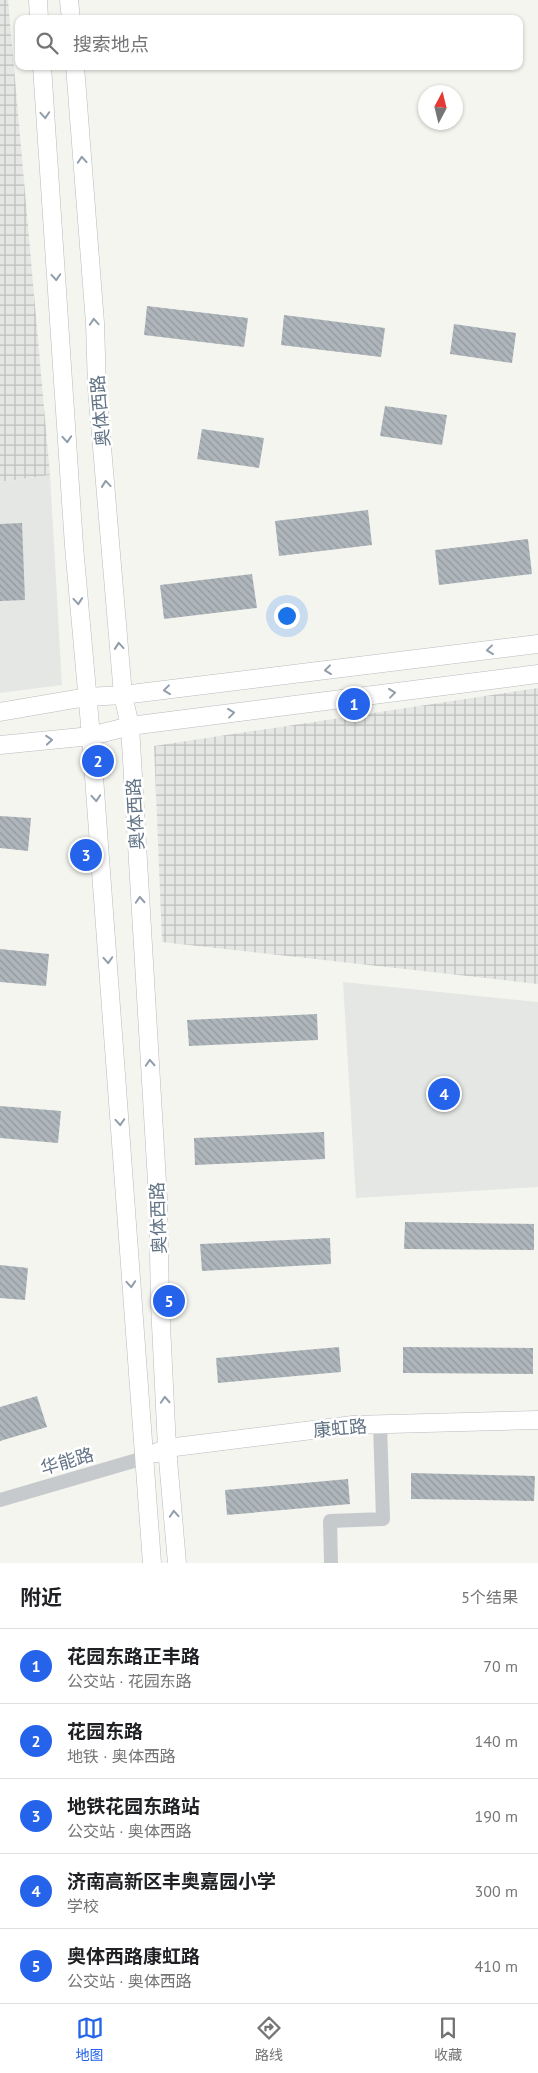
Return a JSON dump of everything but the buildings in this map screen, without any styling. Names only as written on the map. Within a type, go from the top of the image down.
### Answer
[{"type":"main road","points":[[38,0],[39,15]]},
{"type":"main road","points":[[70,0],[71,15]]},
{"type":"main road","name":"奥体西路","points":[[42,70],[74,555],[91,736],[152,1563]]},
{"type":"main road","name":"奥体西路","points":[[75,70],[97,388],[123,695],[130,726],[158,1199],[160,1304],[168,1448],[177,1563]]},
{"type":"main road","points":[[0,712],[87,697],[123,695],[538,644]]},
{"type":"main road","points":[[0,745],[91,736],[130,726],[538,674]]},
{"type":"main road","name":"康虹路","points":[[144,1458],[168,1448],[353,1425],[538,1420]]},
{"type":"street","points":[[331,1563],[330,1521],[383,1520],[380,1424]]},
{"type":"street","name":"华能路","points":[[0,1500],[144,1458]]},
{"type":"shaded area","points":[[0,0],[8,0],[50,475],[0,482]]},
{"type":"shaded area","points":[[50,475],[62,685],[0,693],[0,482]]},
{"type":"shaded area","points":[[538,688],[538,984],[162,942],[154,746]]},
{"type":"shaded area","points":[[343,982],[538,1002],[538,1187],[356,1198]]},
{"type":"place","name":"花园东路正丰路","points":[[354,704]]},
{"type":"place","name":"花园东路","points":[[98,761]]},
{"type":"place","name":"地铁花园东路站","points":[[86,855]]},
{"type":"place","name":"济南高新区丰奥嘉园小学","points":[[444,1094]]},
{"type":"place","name":"奥体西路康虹路","points":[[169,1301]]}]
